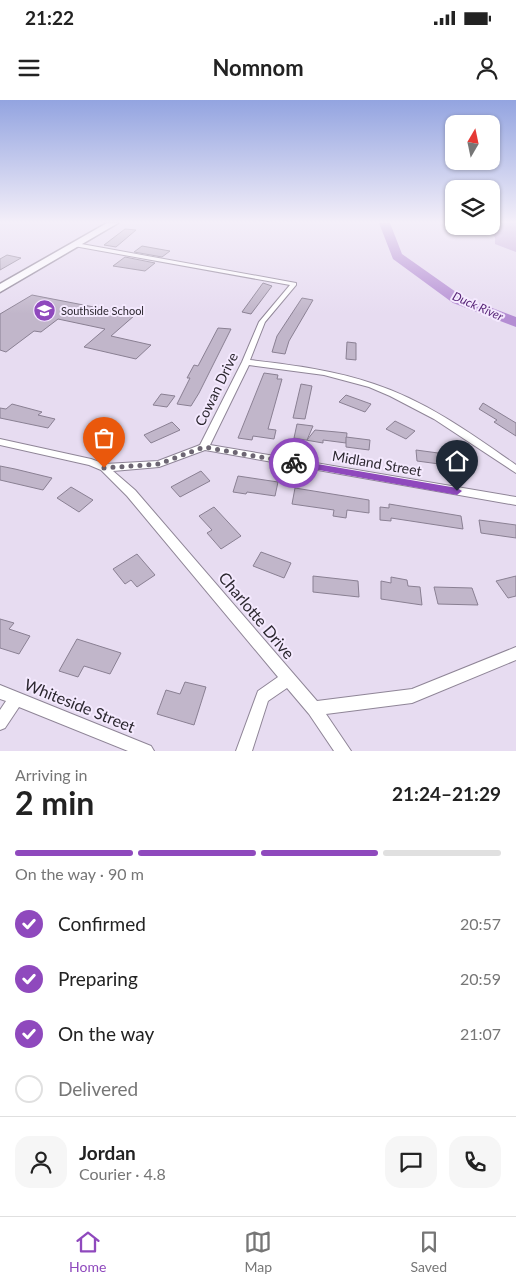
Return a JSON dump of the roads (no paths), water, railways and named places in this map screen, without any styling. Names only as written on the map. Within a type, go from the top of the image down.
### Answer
[{"type":"highway","points":[[2,286],[61,253]]},
{"type":"street","name":"Cowan Drive","points":[[104,468],[159,464],[204,447],[246,362],[262,322],[294,284],[123,253]]},
{"type":"street","points":[[246,362],[307,369],[352,379],[388,392],[480,444],[516,470]]},
{"type":"street","name":"Charlotte Drive","points":[[0,442],[90,462],[104,468],[132,493],[314,708],[343,751]]},
{"type":"street","name":"Midland Street","points":[[204,447],[516,501]]},
{"type":"street","points":[[314,708],[412,696],[516,653]]},
{"type":"street","points":[[244,751],[263,696],[289,678]]},
{"type":"street","name":"Whiteside Street","points":[[0,692],[146,751]]},
{"type":"street","points":[[0,723],[16,698]]},
{"type":"waterway","name":"Duck River","points":[[396,253],[458,300],[516,322]]},
{"type":"place","name":"Southside School","points":[[45,310]]}]
